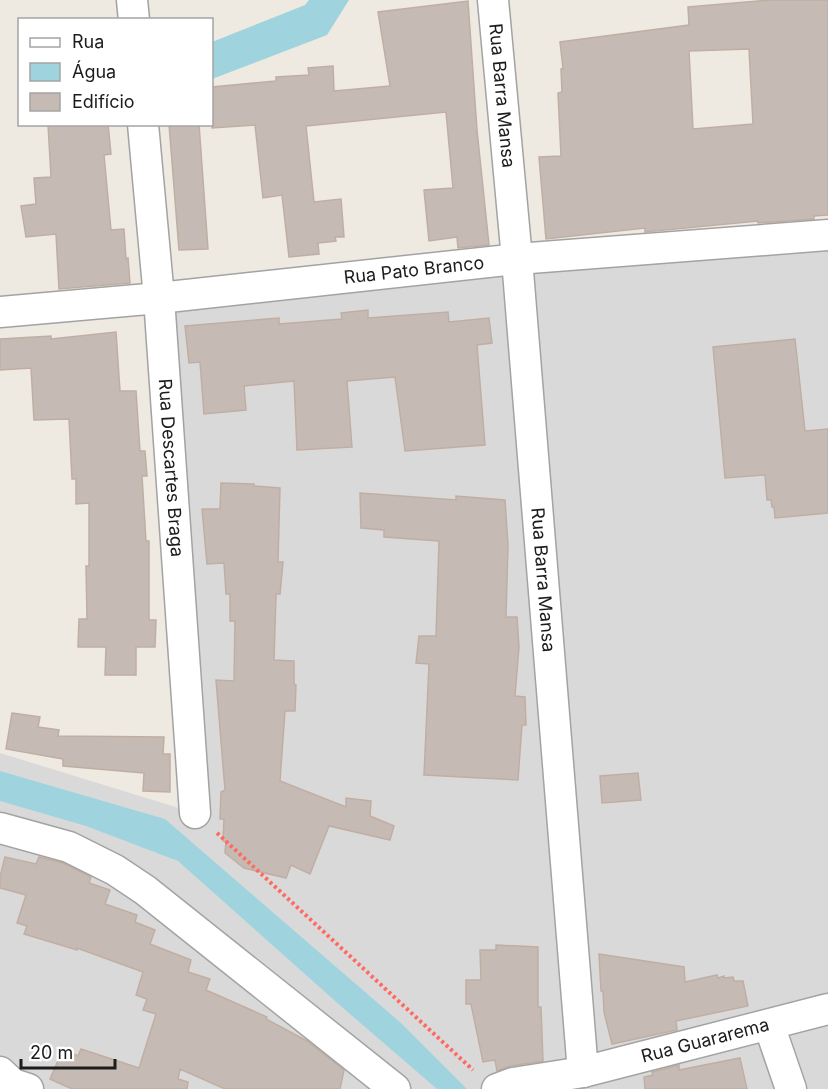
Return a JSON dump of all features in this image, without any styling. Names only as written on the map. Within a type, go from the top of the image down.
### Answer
[{"type":"street","points":[[132,0],[134,18]]},
{"type":"street","name":"Rua Barra Mansa","points":[[493,0],[517,259],[583,1072]]},
{"type":"street","name":"Rua Descartes Braga","points":[[143,126],[159,298],[195,813]]},
{"type":"street","name":"Rua Pato Branco","points":[[0,312],[159,298],[517,259],[828,235]]},
{"type":"street","points":[[0,828],[69,847],[115,870],[145,890],[395,1089]]},
{"type":"street","name":"Rua Guararema","points":[[583,1072],[828,1009]]},
{"type":"street","points":[[769,1025],[791,1089]]},
{"type":"street","points":[[0,1072],[13,1084],[28,1089]]},
{"type":"street","points":[[487,1081],[513,1083],[583,1072]]},
{"type":"path","points":[[195,813],[487,1081]]},
{"type":"shaded area","points":[[828,235],[828,1089],[0,1089],[0,753],[195,813],[159,298]]},
{"type":"water","points":[[309,0],[349,0],[327,35],[213,79],[213,42],[305,5]]},
{"type":"water","points":[[0,771],[165,819],[401,1023],[467,1089],[437,1089],[178,861],[86,826],[0,801]]},
{"type":"building","points":[[770,0],[828,0],[828,215],[814,216],[814,219],[758,223],[758,221],[645,232],[645,228],[546,239],[539,157],[561,156],[558,93],[562,92],[561,69],[563,68],[560,42],[689,25],[688,7]],"holes":[[[749,49],[753,124],[693,129],[689,51]]]},
{"type":"building","points":[[468,1],[477,130],[489,245],[458,248],[457,237],[429,241],[424,190],[453,188],[446,112],[306,126],[314,202],[341,199],[344,237],[335,237],[336,241],[318,243],[319,254],[289,257],[282,195],[263,198],[255,125],[212,128],[213,87],[276,81],[276,77],[309,75],[308,68],[333,66],[334,91],[390,86],[378,12]]},
{"type":"building","points":[[48,126],[108,126],[111,154],[104,155],[111,230],[124,229],[130,283],[59,289],[56,234],[26,237],[21,206],[36,204],[34,178],[51,177]]},
{"type":"building","points":[[169,126],[199,126],[208,249],[179,250]]},
{"type":"building","points":[[368,310],[368,318],[448,312],[449,322],[489,318],[492,343],[477,345],[485,445],[405,451],[395,377],[347,381],[352,447],[297,450],[294,381],[244,386],[246,410],[204,414],[200,362],[189,363],[185,326],[279,318],[279,324],[342,319],[341,313]]},
{"type":"building","points":[[116,332],[120,391],[136,391],[140,451],[145,451],[147,476],[142,476],[146,541],[149,541],[149,620],[156,620],[155,647],[136,647],[136,675],[105,675],[106,647],[78,647],[79,619],[87,619],[86,566],[89,566],[89,503],[76,504],[76,479],[72,479],[69,419],[34,420],[31,368],[0,370],[0,339],[51,336],[51,339]]},
{"type":"building","points":[[795,339],[805,431],[828,429],[828,513],[775,518],[771,500],[767,500],[765,475],[725,478],[713,347]]},
{"type":"building","points":[[221,483],[280,488],[278,562],[283,562],[280,594],[276,594],[274,660],[294,661],[294,684],[296,685],[295,711],[285,711],[280,781],[346,807],[346,798],[371,801],[370,816],[394,826],[390,840],[329,826],[310,874],[291,865],[286,878],[244,868],[225,853],[224,819],[220,819],[221,792],[225,790],[216,680],[234,681],[235,621],[230,621],[230,594],[226,594],[224,563],[207,564],[202,509],[220,509]]},
{"type":"building","points":[[360,493],[456,500],[456,496],[505,500],[508,545],[506,617],[517,617],[519,647],[515,696],[525,697],[526,725],[522,725],[518,780],[424,775],[429,664],[416,663],[419,636],[436,636],[439,541],[384,537],[384,530],[361,528]]},
{"type":"building","points":[[12,713],[40,717],[38,727],[59,730],[58,736],[164,737],[163,754],[170,754],[170,792],[143,791],[144,773],[63,766],[63,759],[6,749]]},
{"type":"building","points":[[638,773],[641,800],[602,803],[600,776]]},
{"type":"building","points":[[5,857],[36,864],[39,857],[63,863],[91,877],[89,883],[110,890],[105,904],[137,915],[135,922],[155,930],[150,944],[191,960],[188,972],[210,979],[206,990],[267,1017],[266,1019],[307,1041],[344,1070],[340,1089],[225,1089],[180,1069],[178,1079],[188,1082],[187,1089],[72,1089],[50,1079],[63,1049],[78,1056],[81,1049],[139,1068],[156,1014],[143,1010],[147,999],[136,995],[143,972],[77,948],[77,950],[24,934],[27,926],[17,923],[26,895],[0,888]]},
{"type":"building","points":[[496,945],[538,947],[538,1007],[541,1007],[543,1061],[510,1066],[497,1071],[495,1060],[483,1062],[471,1004],[466,1004],[466,980],[481,980],[480,950],[496,950]]},
{"type":"building","points":[[599,954],[684,967],[685,982],[717,975],[718,978],[733,977],[734,981],[743,981],[748,1006],[676,1021],[677,1030],[612,1044],[604,1012]]},
{"type":"building","points":[[740,1058],[747,1089],[645,1089],[644,1077],[653,1075],[652,1072],[679,1065],[679,1070]]}]
